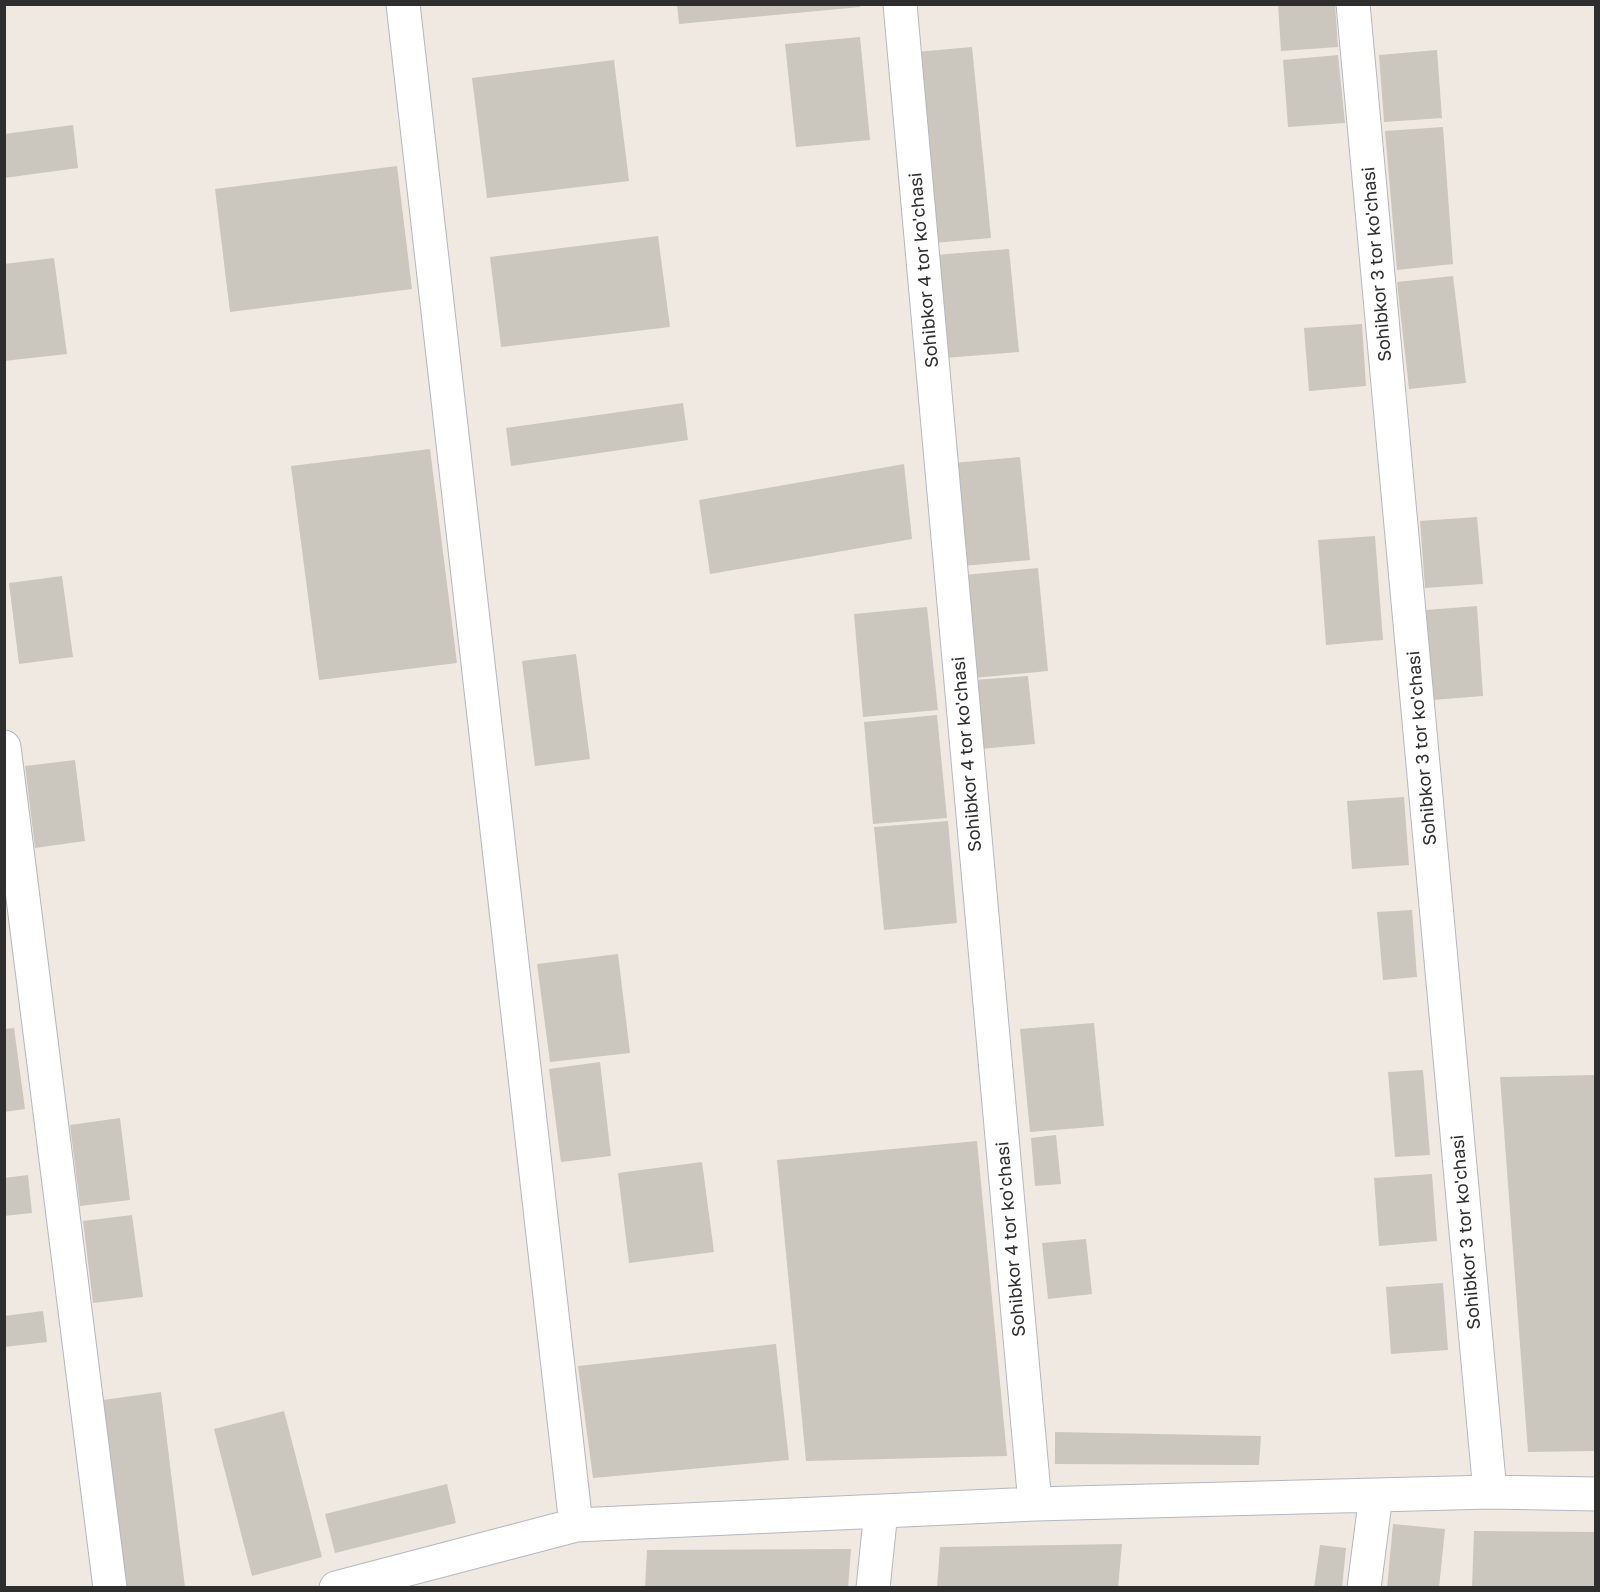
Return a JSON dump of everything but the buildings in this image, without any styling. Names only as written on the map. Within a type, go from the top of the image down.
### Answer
[{"type":"street","points":[[403,4],[576,1525]]},
{"type":"street","name":"Sohibkor 4 tor ko'chasi","points":[[900,4],[1035,1504]]},
{"type":"street","name":"Sohibkor 3 tor ko'chasi","points":[[1353,4],[1490,1492]]},
{"type":"street","points":[[4,747],[110,1587]]},
{"type":"street","points":[[336,1587],[576,1525],[1035,1504],[1490,1492],[1596,1494]]},
{"type":"street","points":[[1364,1587],[1376,1495]]},
{"type":"street","points":[[873,1587],[881,1511]]}]
